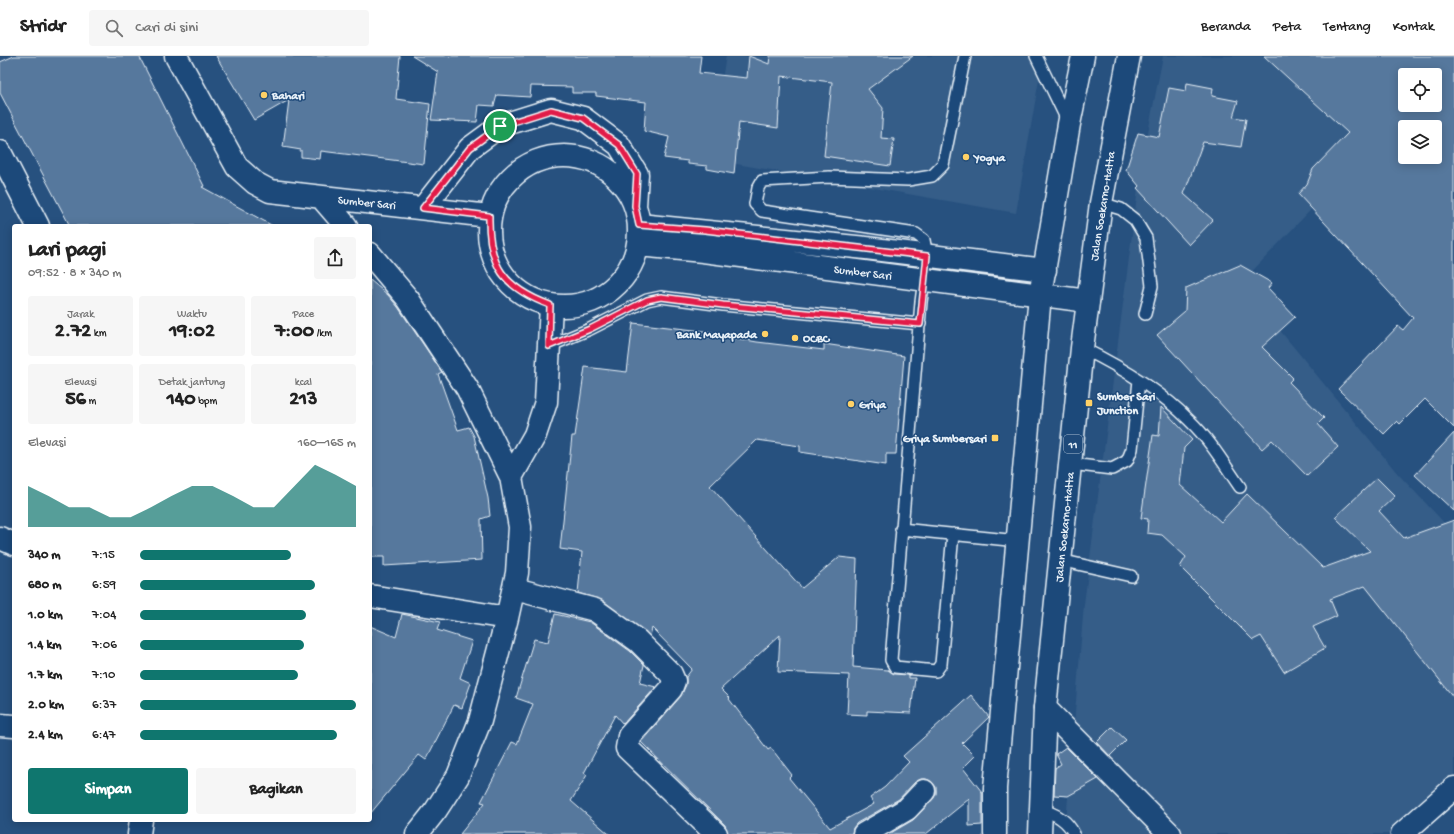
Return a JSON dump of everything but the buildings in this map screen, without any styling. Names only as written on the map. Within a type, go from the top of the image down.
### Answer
[{"type":"main road","name":"Sumber Sari","points":[[176,56],[237,167],[249,178],[270,191],[489,216]]},
{"type":"main road","points":[[995,834],[995,788],[1040,295],[1069,124],[1083,56]]},
{"type":"main road","name":"Jalan Soekarno-Hatta","points":[[1040,834],[1045,708],[1082,348],[1101,203],[1129,56]]},
{"type":"main road","points":[[423,208],[470,148],[500,126],[551,110],[583,118],[619,145],[637,174],[638,225],[630,267],[616,286],[597,299],[574,306],[550,305],[528,297],[509,282],[495,263],[489,240],[489,216],[495,197],[506,181],[521,168],[539,159],[558,155],[578,157],[596,163],[613,174],[626,188],[638,225]]},
{"type":"main road","points":[[0,152],[37,224]]},
{"type":"main road","points":[[321,197],[344,224]]},
{"type":"main road","name":"Sumber Sari","points":[[638,225],[705,230],[1045,270]]},
{"type":"main road","name":"Sumber Sari","points":[[638,225],[703,251],[1088,301]]},
{"type":"main road","points":[[372,256],[408,299],[466,388],[512,477],[520,527],[515,589],[480,720],[458,776],[436,810],[417,834]]},
{"type":"main road","points":[[512,477],[536,435],[546,402],[550,305]]},
{"type":"main road","points":[[0,538],[12,543]]},
{"type":"main road","points":[[515,589],[595,610],[638,641],[671,674],[674,681],[671,689],[629,736],[627,748],[716,834]]},
{"type":"main road","points":[[372,596],[507,618]]},
{"type":"main road","points":[[1045,708],[1170,834]]},
{"type":"main road","points":[[0,725],[12,726]]},
{"type":"main road","points":[[1402,834],[1454,788]]},
{"type":"main road","points":[[864,834],[907,809],[924,791]]},
{"type":"main road","points":[[139,834],[141,822]]},
{"type":"lane","points":[[953,534],[941,664],[936,671],[895,667],[891,660],[927,256],[924,240],[916,234],[762,211],[755,204],[758,188],[762,181],[829,178],[908,180],[932,176],[943,165],[965,56]]},
{"type":"lane","points":[[1036,56],[1069,124]]},
{"type":"lane","points":[[1101,203],[1121,209],[1135,220],[1146,238],[1152,286],[1145,314]]},
{"type":"lane","points":[[549,346],[590,329],[647,300],[661,297],[723,305],[920,324]]},
{"type":"lane","points":[[1082,348],[1138,380],[1169,402],[1190,421],[1206,439],[1240,487]]},
{"type":"lane","points":[[1070,464],[1112,469],[1127,461],[1132,449],[1138,380]]},
{"type":"lane","points":[[902,529],[1018,541]]},
{"type":"lane","points":[[1060,560],[1131,576]]},
{"type":"lane","points":[[1041,810],[1052,812],[1066,822],[1074,834]]},
{"type":"shaded area","points":[[726,56],[1043,56],[1016,213],[708,159]]},
{"type":"shaded area","points":[[1163,56],[1454,56],[1442,68],[1398,68],[1398,112],[1404,112],[1241,283],[1398,474],[1454,533],[1454,787],[1403,834],[1065,834],[1084,604],[1140,173]]},
{"type":"place","name":"Bahari","points":[[264,95]]},
{"type":"place","name":"Yogya","points":[[966,157]]},
{"type":"place","name":"Bank Mayapada","points":[[765,334]]},
{"type":"place","name":"OCBC","points":[[795,338]]},
{"type":"place","name":"Sumber Sari Junction","points":[[1089,403]]},
{"type":"place","name":"Griya","points":[[851,404]]},
{"type":"place","name":"Griya Sumbersari","points":[[995,438]]},
{"type":"route","points":[[551,110],[583,118],[619,145],[637,174],[635,206],[639,225],[705,230],[927,256],[921,302],[920,324],[723,305],[661,297],[647,300],[590,329],[549,346],[550,305],[528,297],[509,282],[495,263],[489,240],[489,216],[423,208],[470,148],[500,126],[551,110]]}]
